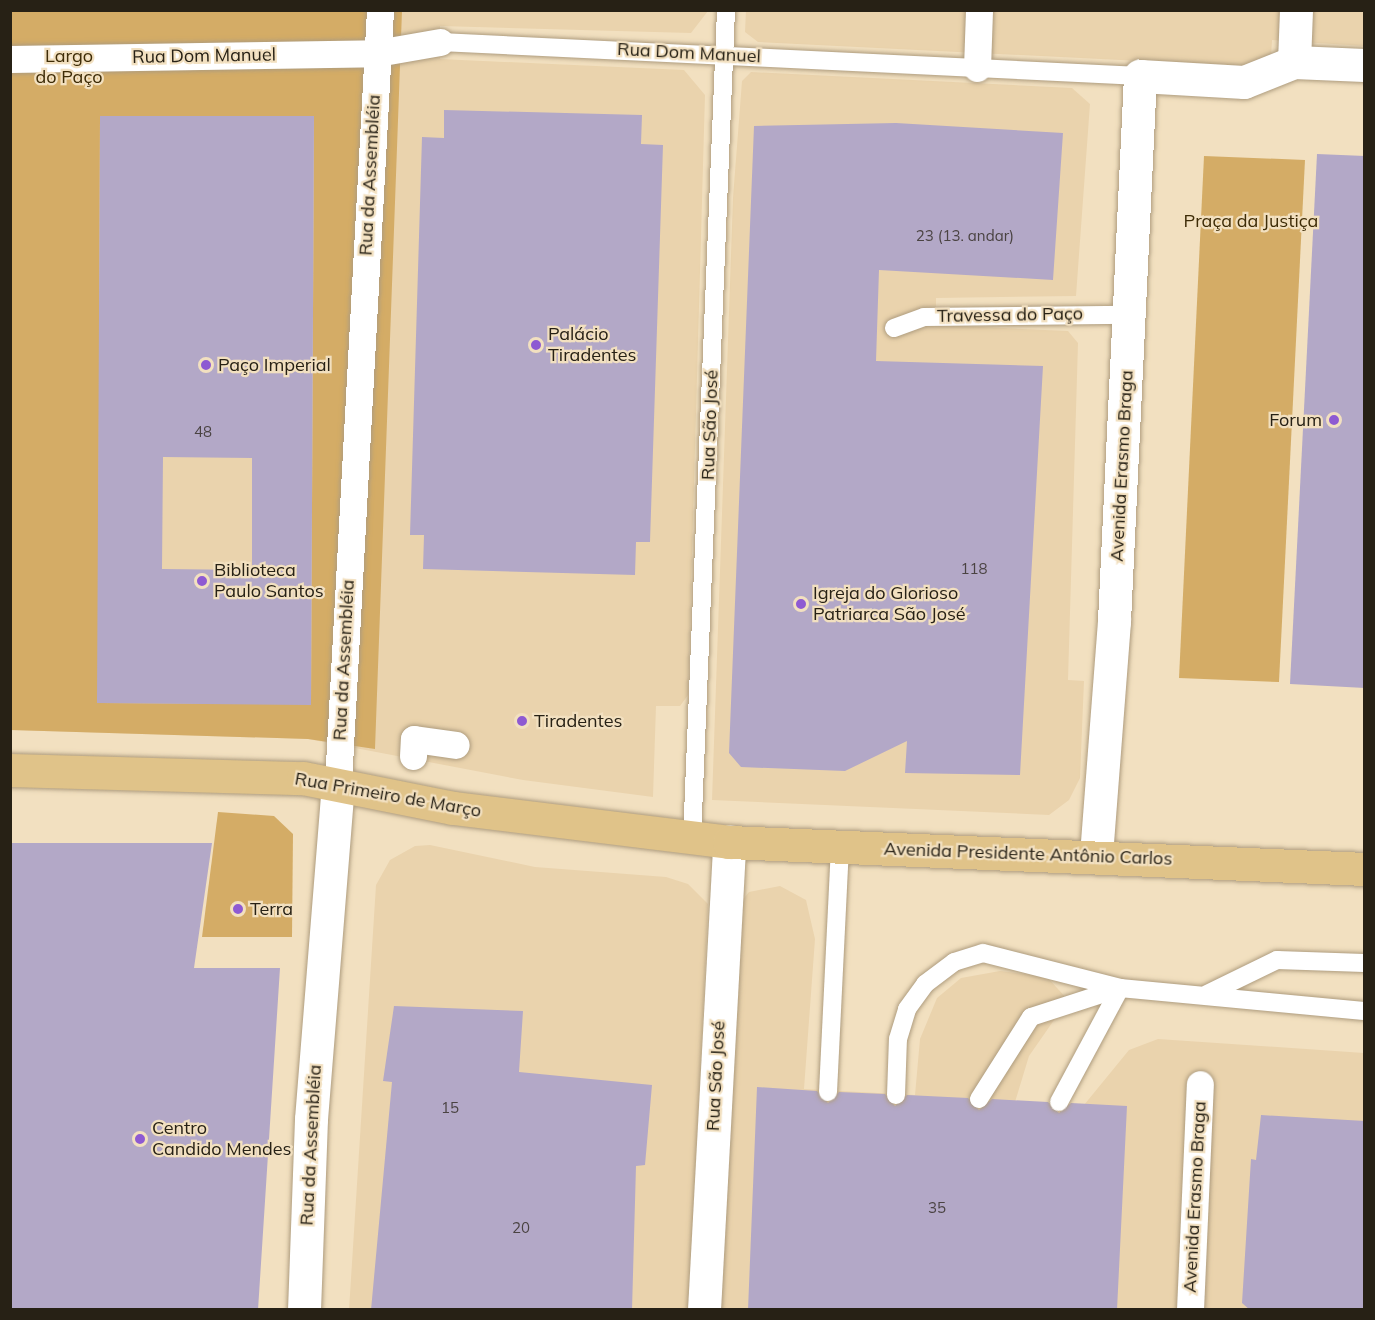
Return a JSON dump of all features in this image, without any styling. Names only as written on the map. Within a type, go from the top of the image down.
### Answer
[{"type":"main road","name":"Rua Primeiro de Março","points":[[10,770],[338,783],[453,808],[692,839]]},
{"type":"main road","name":"Avenida Presidente Antônio Carlos","points":[[692,839],[840,848],[1096,855],[1365,869]]},
{"type":"street","name":"Rua da Assembléia","points":[[304,1310],[311,1119],[338,783],[380,10]]},
{"type":"street","points":[[977,68],[979,10]]},
{"type":"street","points":[[1294,62],[1296,10]]},
{"type":"street","name":"Rua Dom Manuel","points":[[10,59],[377,52],[440,42]]},
{"type":"street","name":"Rua Dom Manuel","points":[[1140,76],[1244,82],[1294,62],[1365,65]]},
{"type":"street","name":"Avenida Erasmo Braga","points":[[1096,855],[1129,315],[1140,76]]},
{"type":"street","points":[[413,756],[414,739],[456,745]]},
{"type":"street","name":"Rua São José","points":[[704,1310],[729,842]]},
{"type":"street","name":"Avenida Erasmo Braga","points":[[1190,1310],[1200,1084]]},
{"type":"lane","name":"Rua São José","points":[[692,839],[726,10]]},
{"type":"lane","name":"Rua Dom Manuel","points":[[440,42],[1140,76]]},
{"type":"lane","name":"Travessa do Paço","points":[[894,328],[924,317],[1129,315]]},
{"type":"lane","points":[[828,1092],[840,848]]},
{"type":"lane","points":[[896,1095],[898,1039],[907,1009],[926,984],[954,962],[983,953],[1120,988],[1207,994],[1365,1011]]},
{"type":"lane","points":[[1207,994],[1277,960],[1365,963]]},
{"type":"lane","points":[[979,1099],[1031,1017],[1120,988]]},
{"type":"lane","points":[[1059,1102],[1120,988]]},
{"type":"shaded area","points":[[746,10],[1364,11],[1364,46],[1272,40],[1271,56],[1260,67],[758,42],[745,32]]},
{"type":"shaded area","points":[[11,11],[708,11],[691,33],[440,26],[440,59],[684,70],[705,95],[688,695],[680,706],[656,706],[653,797],[523,780],[308,739],[11,730]]},
{"type":"shaded area","points":[[751,72],[1072,88],[1090,104],[1076,296],[936,298],[936,325],[1068,331],[1078,343],[1068,680],[1084,681],[1080,778],[1069,800],[1049,815],[712,800],[733,198],[742,81]]},
{"type":"shaded area","points":[[430,845],[535,867],[666,877],[688,884],[708,904],[689,1309],[349,1310],[376,885],[390,860],[415,846]]},
{"type":"shaded area","points":[[780,886],[806,900],[815,939],[804,1089],[915,1095],[920,1039],[937,998],[961,978],[1000,971],[1047,977],[1068,1000],[1029,1056],[1015,1102],[1084,1105],[1129,1050],[1158,1039],[1364,1053],[1364,1309],[716,1310],[739,904],[749,892]]},
{"type":"green space","name":"Largo do Paço","points":[[11,11],[402,11],[375,749],[308,739],[11,730]],"holes":[[[100,116],[314,117],[311,704],[98,703]]]},
{"type":"green space","name":"Praça da Justiça","points":[[1204,156],[1305,160],[1279,682],[1179,678]]},
{"type":"green space","points":[[218,812],[274,816],[293,834],[292,937],[202,937]]},
{"type":"building","name":"Palácio Tiradentes","points":[[444,110],[642,115],[641,144],[663,145],[650,542],[636,542],[635,575],[423,569],[424,535],[410,535],[422,137],[444,138]]},
{"type":"building","name":"Paço Imperial","points":[[100,116],[314,116],[311,705],[97,703]],"holes":[[[163,457],[252,458],[252,570],[162,569]]]},
{"type":"building","points":[[896,123],[1063,133],[1053,280],[879,270],[876,361],[1043,366],[1020,775],[905,773],[907,741],[845,771],[741,767],[729,753],[754,126]]},
{"type":"building","name":"Forum","points":[[1317,154],[1365,156],[1365,688],[1290,684]]},
{"type":"building","name":"Centro Candido Mendes","points":[[10,843],[212,843],[194,968],[280,968],[258,1310],[10,1310]]},
{"type":"building","points":[[394,1006],[523,1011],[519,1072],[652,1085],[645,1165],[636,1166],[632,1310],[371,1310],[392,1082],[383,1081]]},
{"type":"building","points":[[757,1087],[817,1091],[828,1103],[839,1092],[885,1094],[895,1106],[907,1095],[968,1098],[979,1110],[992,1099],[1048,1102],[1059,1113],[1071,1103],[1127,1106],[1117,1310],[748,1310]]},
{"type":"building","points":[[1261,1115],[1365,1121],[1365,1310],[1250,1310],[1242,1303],[1251,1159],[1256,1160]]},
{"type":"place","name":"Palácio Tiradentes","points":[[536,345]]},
{"type":"place","name":"Paço Imperial","points":[[206,365]]},
{"type":"place","name":"Forum","points":[[1334,420]]},
{"type":"place","name":"Biblioteca Paulo Santos","points":[[202,581]]},
{"type":"place","name":"Igreja do Glorioso Patriarca São José","points":[[801,604]]},
{"type":"place","name":"Tiradentes","points":[[522,721]]},
{"type":"place","name":"Terra","points":[[238,909]]},
{"type":"place","name":"Centro Candido Mendes","points":[[140,1139]]}]
